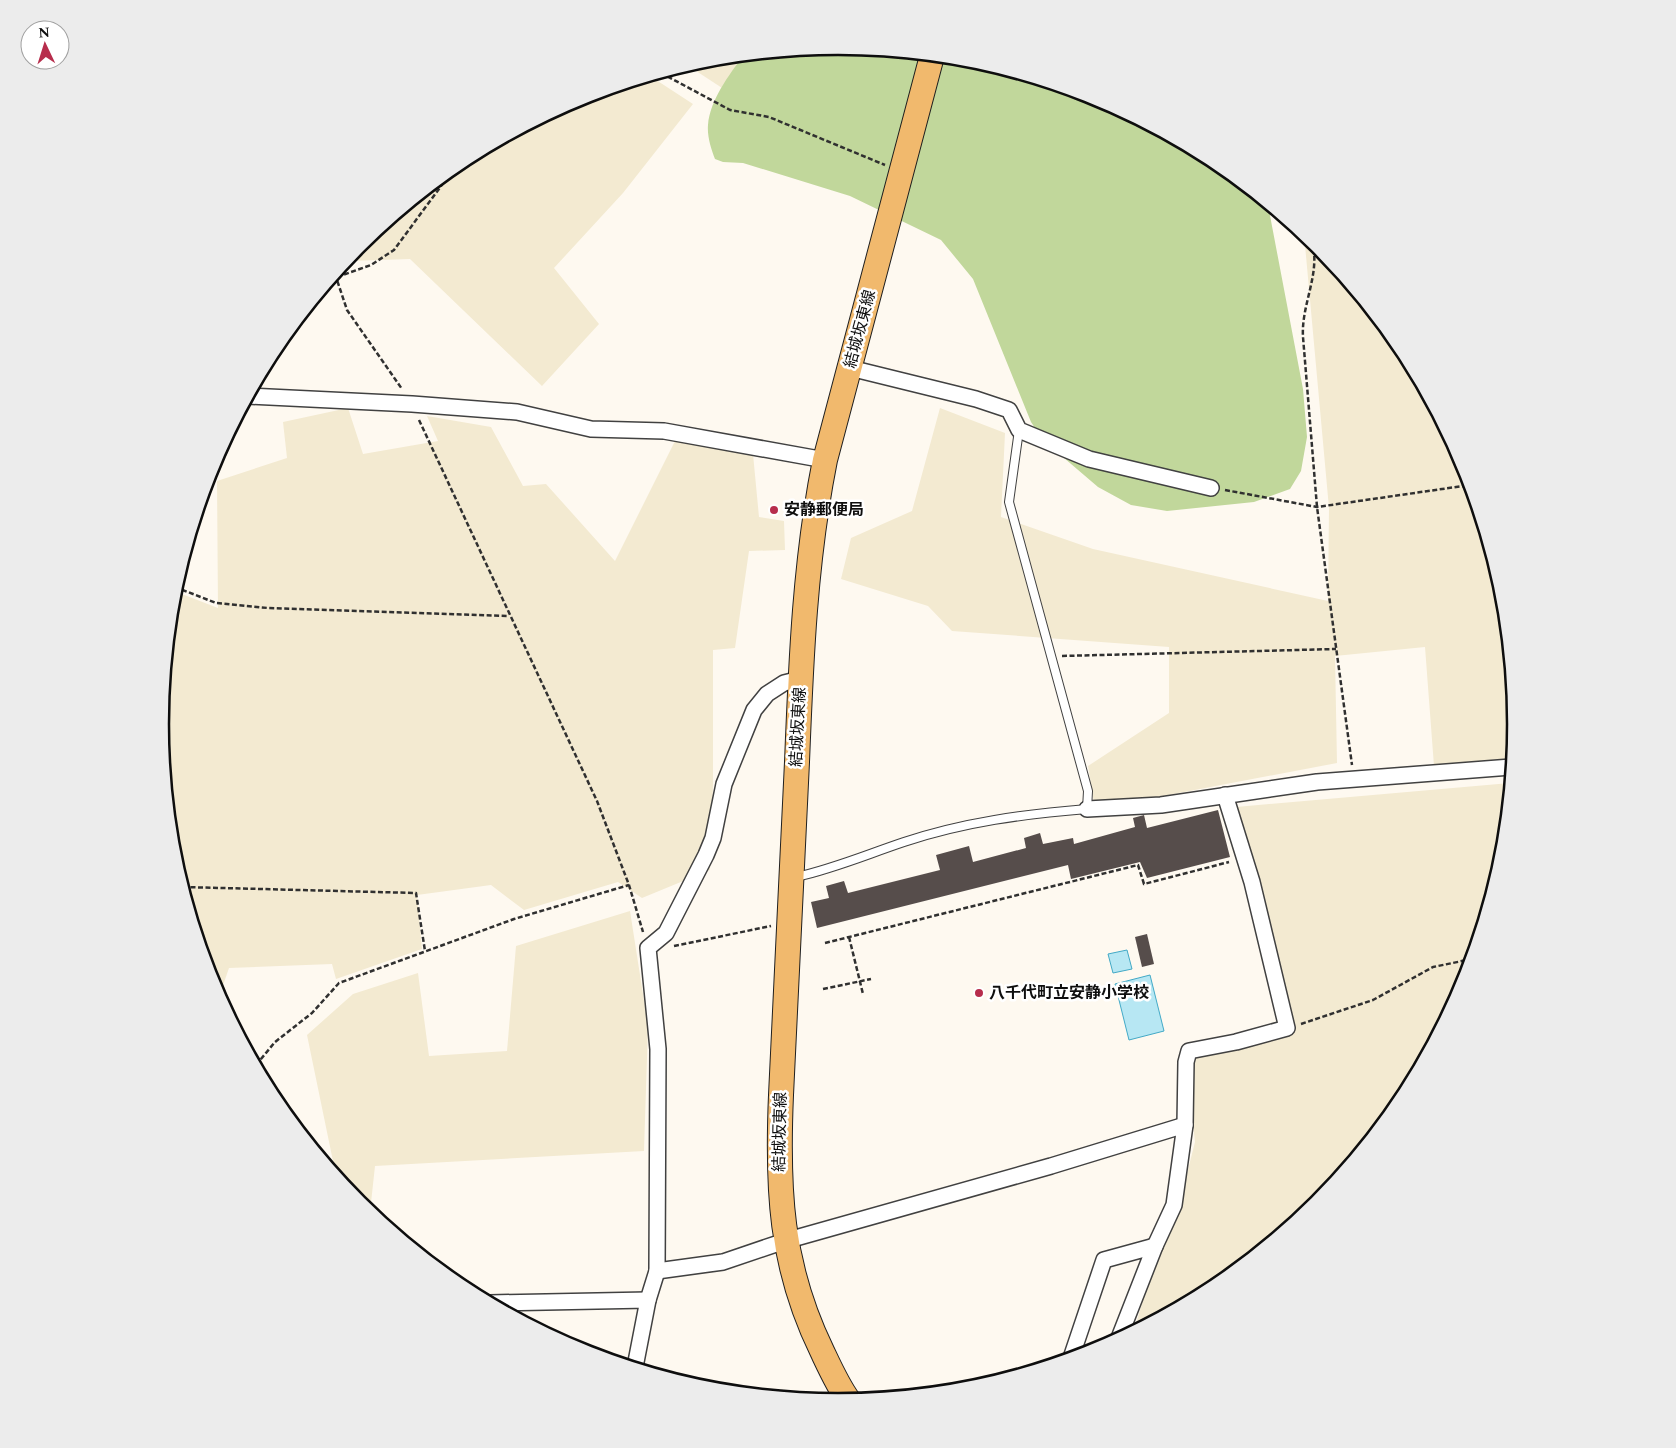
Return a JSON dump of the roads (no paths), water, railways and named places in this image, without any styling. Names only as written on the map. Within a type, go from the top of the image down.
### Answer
[{"type":"main road","name":"結城坂東線","points":[[845,1393],[816,1339],[797,1287],[785,1241],[780,1200],[778,1152],[800,679],[808,560],[825,460],[930,62]]},
{"type":"street","points":[[850,368],[976,399],[1009,410],[1019,430],[1088,459],[1211,488]]},
{"type":"street","points":[[255,396],[412,404],[517,412],[591,429],[664,431],[825,460]]},
{"type":"street","points":[[636,1361],[648,1300],[657,1271],[658,1049],[648,950],[666,933],[709,846],[724,784],[754,710],[767,694],[784,683],[800,679]]},
{"type":"street","points":[[1087,810],[1161,805],[1354,779],[1506,768]]},
{"type":"street","points":[[1122,1329],[1155,1246],[1174,1205],[1185,1125],[1186,1062],[1189,1051],[1236,1042],[1287,1028],[1252,882],[1225,795]]},
{"type":"street","points":[[657,1271],[723,1262],[785,1241],[1051,1166],[1185,1125]]},
{"type":"street","points":[[1074,1349],[1104,1260],[1155,1246]]},
{"type":"street","points":[[503,1303],[648,1300]]},
{"type":"lane","points":[[791,878],[826,870],[905,842],[991,819],[1087,810],[1088,791],[1009,502],[1019,430]]},
{"type":"water","points":[[1127,950],[1132,969],[1113,973],[1108,954]]},
{"type":"water","points":[[1150,975],[1164,1031],[1129,1040],[1115,984]]},
{"type":"place","name":"安静郵便局","points":[[774,510]]},
{"type":"place","name":"八千代町立安静小学校","points":[[979,993]]}]
